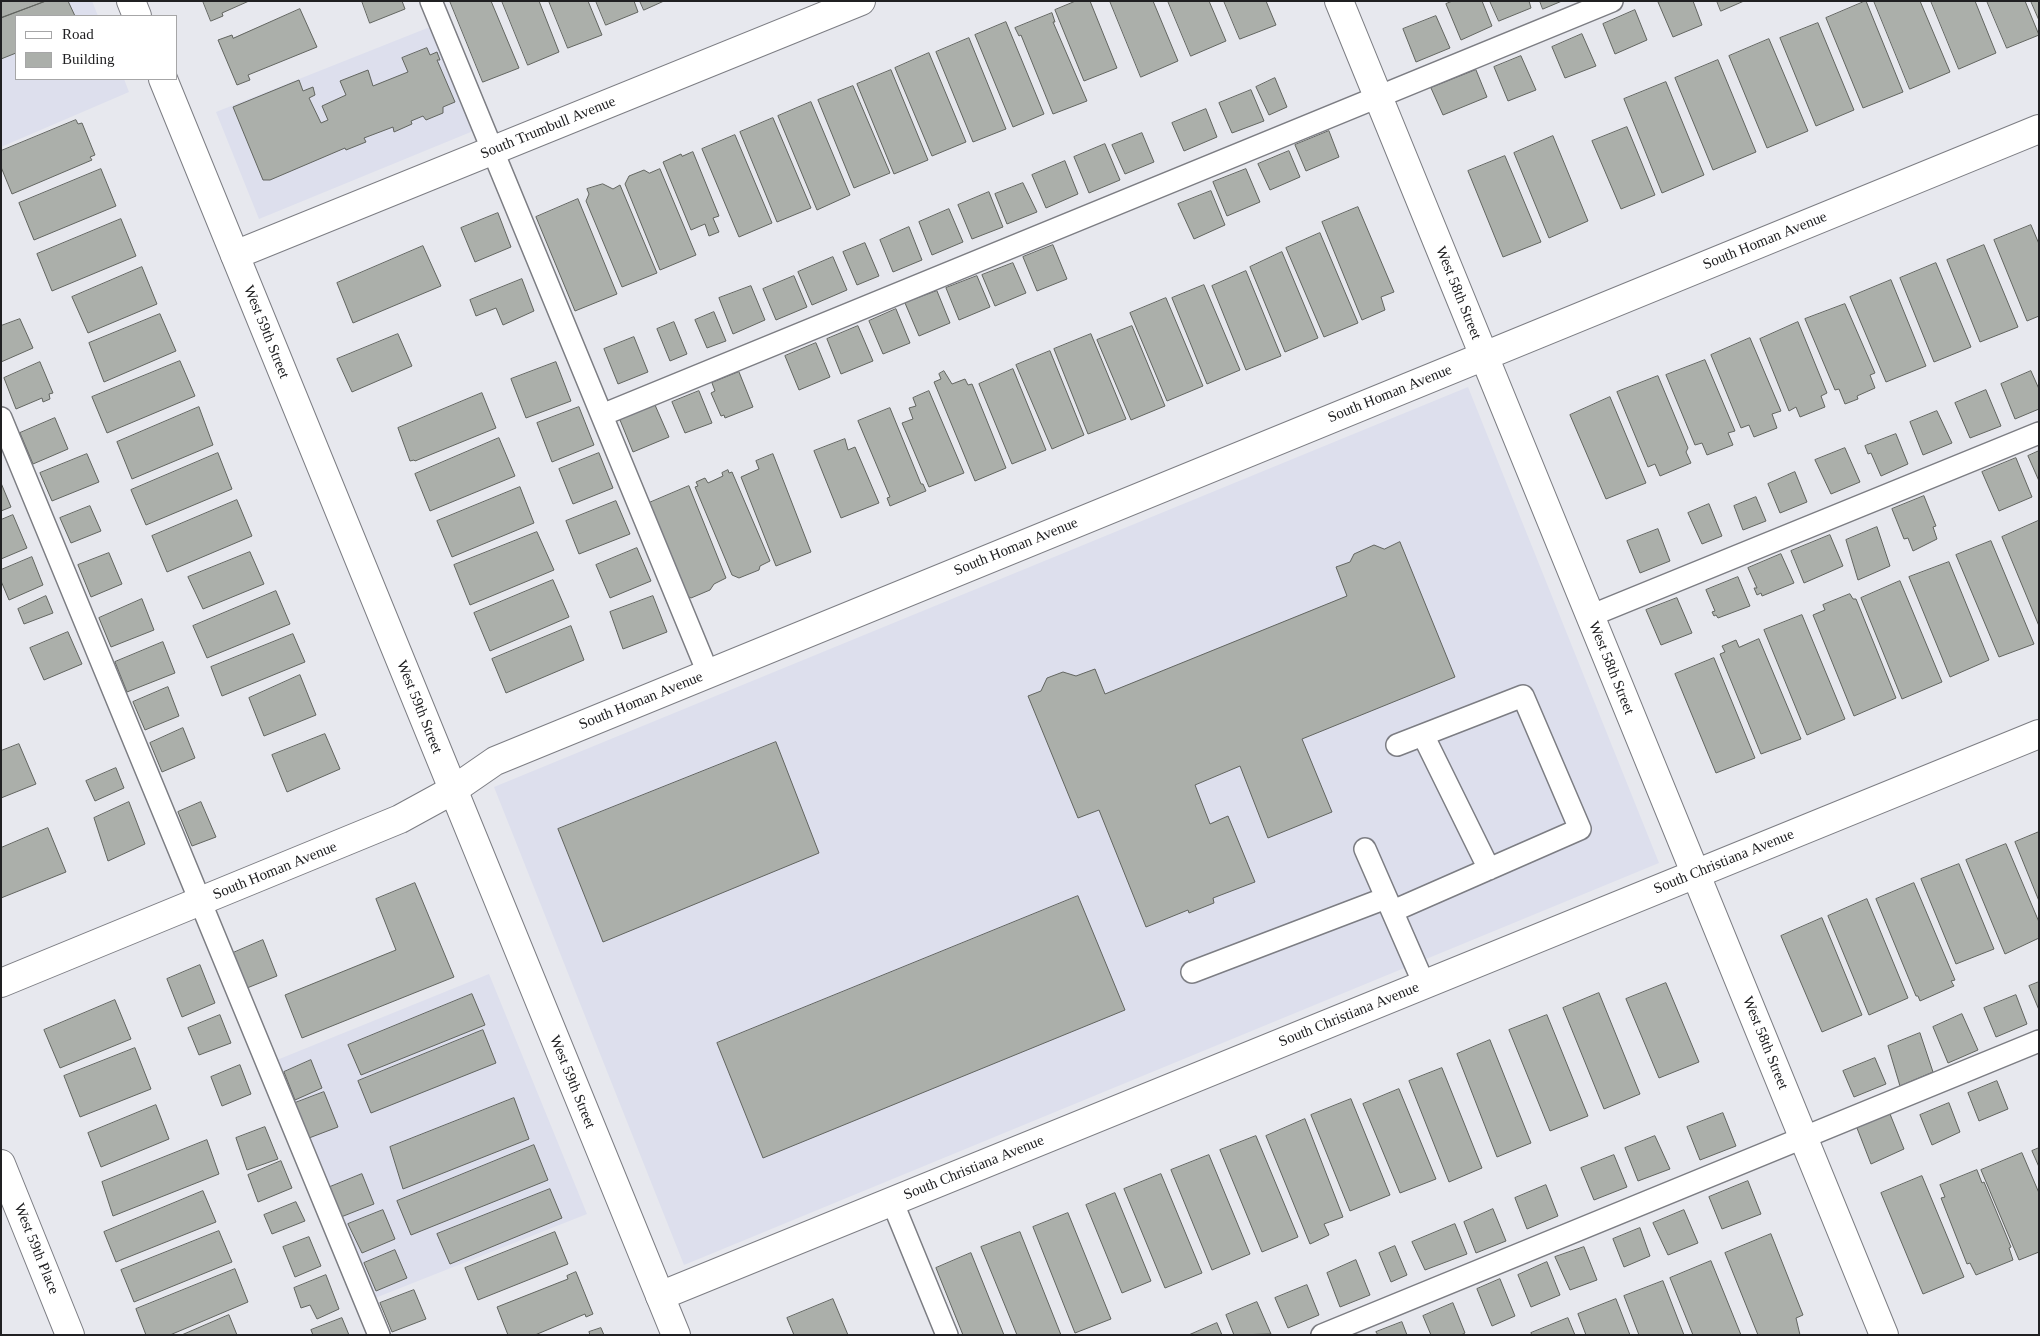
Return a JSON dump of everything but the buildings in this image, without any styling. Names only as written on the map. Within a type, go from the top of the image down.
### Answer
[{"type":"street","points":[[131,1],[137,15]]},
{"type":"street","name":"South Trumbull Avenue","points":[[235,255],[861,1]]},
{"type":"street","name":"West 58th Street","points":[[1339,1],[1884,1335]]},
{"type":"street","name":"West 59th Street","points":[[163,80],[676,1335]]},
{"type":"street","name":"South Homan Avenue","points":[[1,983],[400,819],[453,790],[494,761],[2039,129]]},
{"type":"street","name":"South Christiana Avenue","points":[[660,1296],[2039,734]]},
{"type":"street","name":"West 59th Place","points":[[1,1164],[70,1335]]},
{"type":"lane","points":[[431,1],[708,673]]},
{"type":"lane","points":[[602,415],[1612,1]]},
{"type":"lane","points":[[1,418],[379,1335]]},
{"type":"lane","points":[[1590,616],[2039,433]]},
{"type":"lane","points":[[1192,972],[1490,869],[1580,829],[1522,696],[1397,745]]},
{"type":"lane","points":[[1424,735],[1490,869]]},
{"type":"lane","points":[[1365,849],[1424,984]]},
{"type":"lane","points":[[1322,1335],[2039,1041]]},
{"type":"lane","points":[[892,1201],[947,1335]]},
{"type":"shaded area","points":[[1,1],[92,1],[98,15],[15,15],[15,80],[124,80],[129,92],[1,147]]},
{"type":"shaded area","points":[[440,23],[483,127],[259,219],[216,112]]},
{"type":"shaded area","points":[[1468,387],[1659,863],[684,1265],[494,787]]},
{"type":"shaded area","points":[[489,974],[587,1214],[365,1302],[267,1064]]}]
